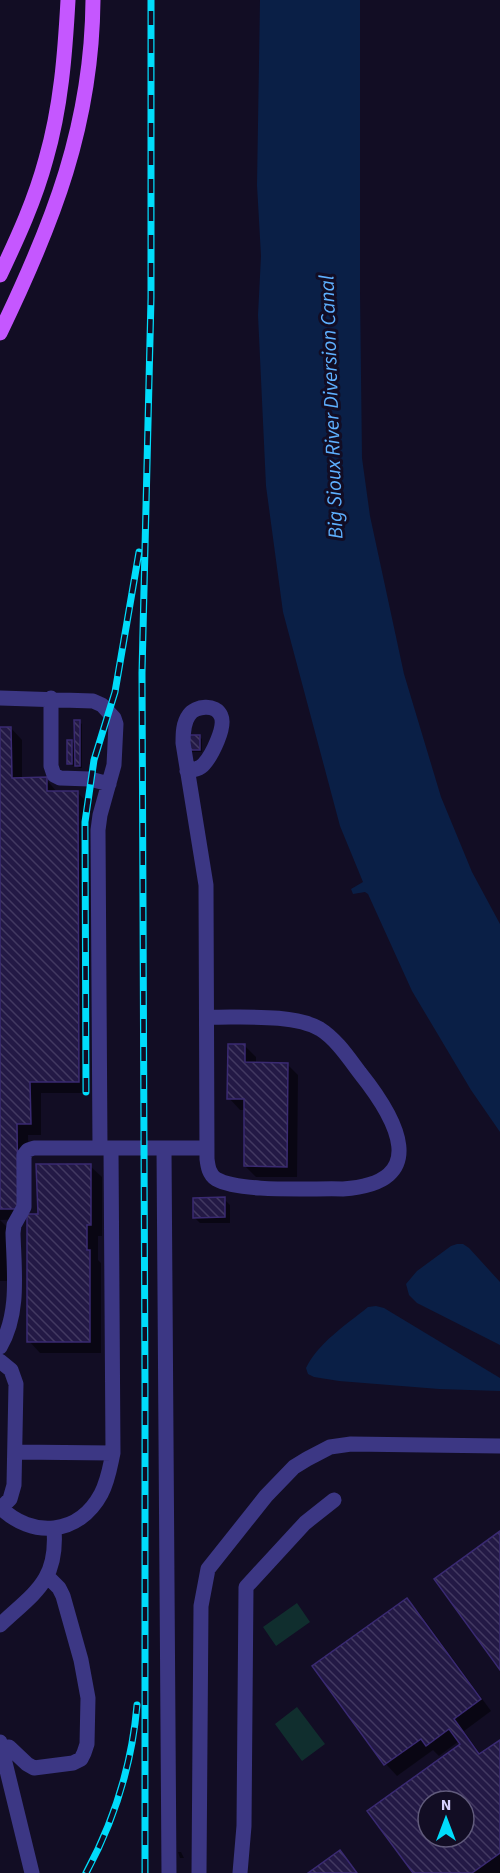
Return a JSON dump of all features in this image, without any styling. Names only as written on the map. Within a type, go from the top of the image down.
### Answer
[{"type":"main road","points":[[0,275],[23,225],[46,158],[62,84],[68,0]]},
{"type":"main road","points":[[0,333],[41,245],[68,170],[88,75],[93,0]]},
{"type":"lane","points":[[0,698],[93,701],[102,705],[114,718],[116,724],[114,765],[99,815],[97,846],[112,1453],[109,1474],[101,1494],[88,1511],[70,1525],[54,1529],[31,1527],[11,1518],[1,1508],[13,1492],[16,1384],[11,1370],[0,1360]]},
{"type":"lane","points":[[51,698],[51,766],[54,775],[60,778],[90,779],[109,784]]},
{"type":"lane","points":[[187,771],[206,885],[207,1148],[210,1173],[233,1185],[343,1189],[357,1188],[387,1178],[395,1169],[399,1143],[388,1112],[335,1041],[320,1029],[305,1022],[287,1019],[207,1017]]},
{"type":"lane","points":[[0,1347],[7,1336],[13,1308],[13,1233],[14,1225],[24,1207],[24,1155],[28,1150],[34,1148],[207,1148]]},
{"type":"lane","points":[[164,1148],[169,1873]]},
{"type":"lane","points":[[199,1873],[201,1606],[204,1581],[216,1556],[266,1496],[294,1467],[330,1447],[351,1444],[500,1446]]},
{"type":"lane","points":[[15,1452],[112,1453]]},
{"type":"lane","points":[[240,1873],[244,1826],[246,1587],[305,1523],[334,1500]]},
{"type":"lane","points":[[0,1625],[33,1594],[47,1576],[54,1558],[54,1529]]},
{"type":"lane","points":[[32,1873],[1,1745],[9,1747],[34,1768],[73,1763],[81,1759],[87,1744],[89,1711],[81,1660],[63,1596],[59,1588],[47,1576]]},
{"type":"green space","points":[[297,1603],[310,1622],[276,1646],[263,1627]]},
{"type":"green space","points":[[297,1707],[325,1744],[302,1761],[275,1724]]},
{"type":"water","name":"Big Sioux River Diversion Canal","points":[[260,0],[360,0],[362,458],[370,516],[404,674],[441,797],[472,872],[500,924],[500,1132],[471,1090],[412,991],[368,894],[365,892],[353,894],[351,889],[363,882],[340,826],[283,612],[266,486],[258,315],[261,256],[257,185]]},
{"type":"water","points":[[457,1244],[463,1244],[469,1248],[500,1282],[500,1345],[417,1303],[409,1295],[406,1284],[417,1271]]},
{"type":"water","points":[[368,1307],[384,1308],[500,1378],[500,1391],[339,1381],[308,1374],[306,1368],[325,1342]]},
{"type":"building","points":[[74,720],[80,720],[80,766],[75,766]]},
{"type":"building","points":[[0,727],[11,727],[12,778],[47,777],[47,791],[78,791],[79,1082],[30,1082],[31,1124],[17,1124],[18,1209],[0,1209]]},
{"type":"building","points":[[187,735],[200,735],[200,750],[187,750]]},
{"type":"building","points":[[67,740],[72,740],[72,764],[67,764]]},
{"type":"building","points":[[228,1044],[245,1044],[245,1062],[288,1063],[287,1167],[244,1166],[244,1099],[227,1099]]},
{"type":"building","points":[[36,1164],[91,1164],[91,1225],[87,1225],[87,1250],[90,1250],[90,1342],[27,1342],[27,1214],[38,1214]]},
{"type":"building","points":[[225,1197],[225,1217],[193,1218],[193,1198]]},
{"type":"building","points":[[500,1531],[500,1670],[434,1579]]},
{"type":"building","points":[[407,1598],[481,1699],[454,1719],[479,1754],[500,1740],[500,1853],[472,1873],[413,1873],[367,1811],[460,1744],[449,1729],[426,1746],[421,1739],[384,1765],[312,1666]]},
{"type":"building","points":[[340,1850],[357,1873],[308,1873]]},
{"type":"railway","points":[[145,1873],[142,673],[151,298],[151,0]]},
{"type":"railway","points":[[86,1092],[85,822],[94,760],[115,692],[139,552]]},
{"type":"railway","points":[[86,1873],[105,1833],[120,1792],[131,1749],[137,1705]]}]
